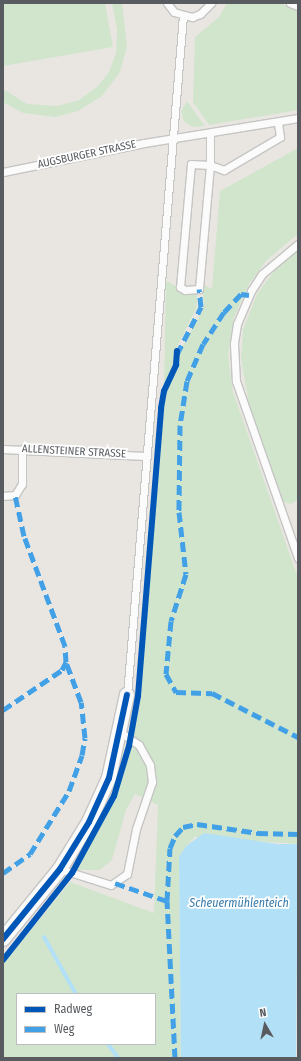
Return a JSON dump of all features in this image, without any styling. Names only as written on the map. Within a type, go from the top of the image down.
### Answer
[{"type":"street","points":[[3,939],[60,869],[101,800],[120,733],[127,695]]},
{"type":"lane","points":[[167,3],[174,12],[183,16],[200,14],[211,3]]},
{"type":"lane","points":[[290,3],[298,6]]},
{"type":"lane","points":[[127,695],[145,456],[183,16]]},
{"type":"lane","name":"AUGSBURGER STRASSE","points":[[3,172],[298,118]]},
{"type":"lane","points":[[210,133],[210,165],[199,289],[185,290],[180,287],[191,164],[210,165],[224,170],[280,138],[278,122]]},
{"type":"lane","points":[[298,244],[262,274],[251,291],[237,324],[234,344],[236,380],[298,558]]},
{"type":"lane","name":"ALLENSTEINER STRASSE","points":[[3,449],[145,456]]},
{"type":"lane","points":[[3,496],[15,495],[22,484],[22,449]]},
{"type":"lane","points":[[60,869],[111,886],[126,874],[136,829],[152,782],[150,765],[139,745],[120,733]]},
{"type":"green space","points":[[3,3],[105,3],[113,47],[3,66]]},
{"type":"green space","points":[[112,3],[122,3],[127,47],[120,72],[102,96],[78,111],[55,117],[23,113],[3,102],[3,89],[27,104],[58,106],[79,100],[98,86],[109,72],[116,53],[117,30]]},
{"type":"green space","points":[[227,3],[280,3],[298,10],[298,110],[209,125],[193,102],[195,37],[219,17]]},
{"type":"green space","points":[[187,101],[205,126],[193,127],[184,122],[181,111]]},
{"type":"green space","points":[[298,148],[298,234],[266,261],[249,284],[234,317],[228,355],[233,392],[298,578],[298,844],[195,837],[186,846],[179,857],[181,1058],[3,1058],[3,964],[70,882],[154,913],[158,805],[135,794],[126,810],[112,860],[100,870],[76,870],[115,797],[138,711],[164,393],[178,365],[179,353],[204,307],[202,284],[212,289],[220,191]]},
{"type":"green space","points":[[298,251],[298,500],[291,504],[283,502],[249,403],[241,359],[243,330],[257,294],[275,270]]},
{"type":"green space","points":[[166,281],[176,286],[179,293],[197,295],[197,300],[196,309],[175,351],[174,366],[164,386]]},
{"type":"water","name":"Scheuermühlenteich","points":[[204,833],[277,844],[298,844],[296,1058],[181,1058],[179,857],[186,846]]},
{"type":"waterway","points":[[44,937],[75,993]]},
{"type":"waterway","points":[[109,1045],[118,1058]]},
{"type":"marked path","points":[[177,354],[201,307],[199,289]]},
{"type":"marked path","points":[[249,295],[241,294],[224,312],[203,344],[187,381],[180,425],[179,512],[186,574],[171,621],[166,674],[176,692],[212,693],[298,737]]},
{"type":"marked path","points":[[3,710],[62,670],[66,662],[65,646],[24,536],[15,495]]},
{"type":"marked path","points":[[3,873],[30,854],[69,791],[82,755],[85,738],[81,702],[66,662]]},
{"type":"marked path","points":[[175,1058],[167,901],[170,848],[175,836],[183,827],[197,824],[258,833],[298,834]]},
{"type":"marked path","points":[[115,883],[167,901]]},
{"type":"cycle path","points":[[3,960],[72,873],[114,796],[129,746],[138,696],[161,408],[164,391],[176,365],[177,351]]},
{"type":"cycle path","points":[[3,939],[60,869],[89,822],[109,778],[127,695]]}]
